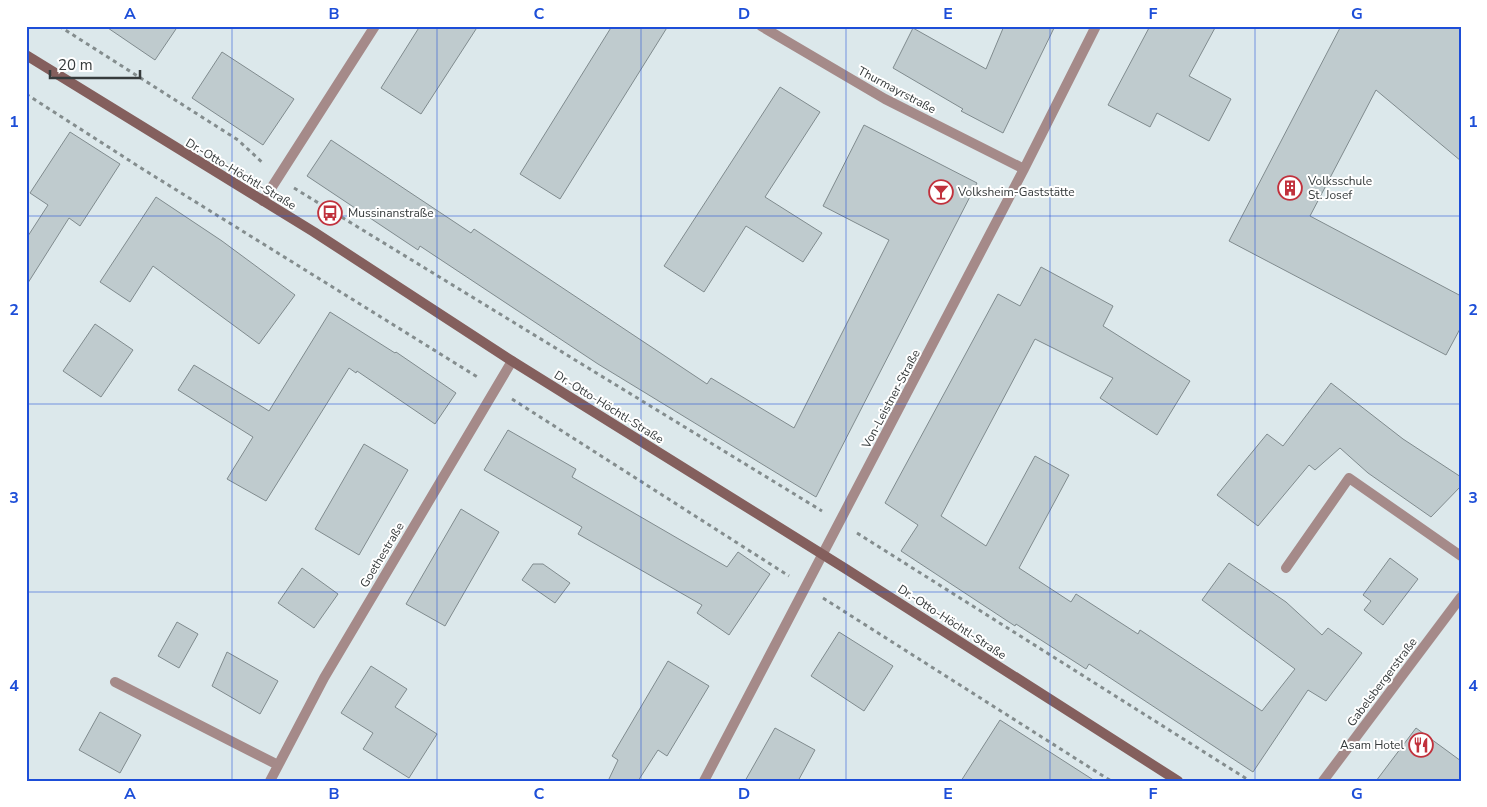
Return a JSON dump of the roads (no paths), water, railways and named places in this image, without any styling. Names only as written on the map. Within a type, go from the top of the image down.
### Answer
[{"type":"street","points":[[263,201],[375,26]]},
{"type":"street","name":"Thurmayrstraße","points":[[761,26],[885,99],[1024,169]]},
{"type":"street","name":"Von-Leistner-Straße","points":[[704,781],[1024,169],[1096,26]]},
{"type":"street","name":"Dr.-Otto-Höchtl-Straße","points":[[26,55],[263,201],[512,361],[823,555],[1178,781]]},
{"type":"street","name":"Goethestraße","points":[[270,781],[324,678],[512,361]]},
{"type":"street","points":[[1286,568],[1349,478],[1461,556]]},
{"type":"street","name":"Gabelsbergerstraße","points":[[1323,781],[1461,597]]},
{"type":"street","points":[[115,682],[278,765]]},
{"type":"place","name":"Volksschule St. Josef","points":[[1290,188]]},
{"type":"place","name":"Volksheim-Gaststätte","points":[[941,192]]},
{"type":"place","name":"Mussinanstraße","points":[[330,213]]},
{"type":"place","name":"Asam Hotel","points":[[1421,745]]}]
